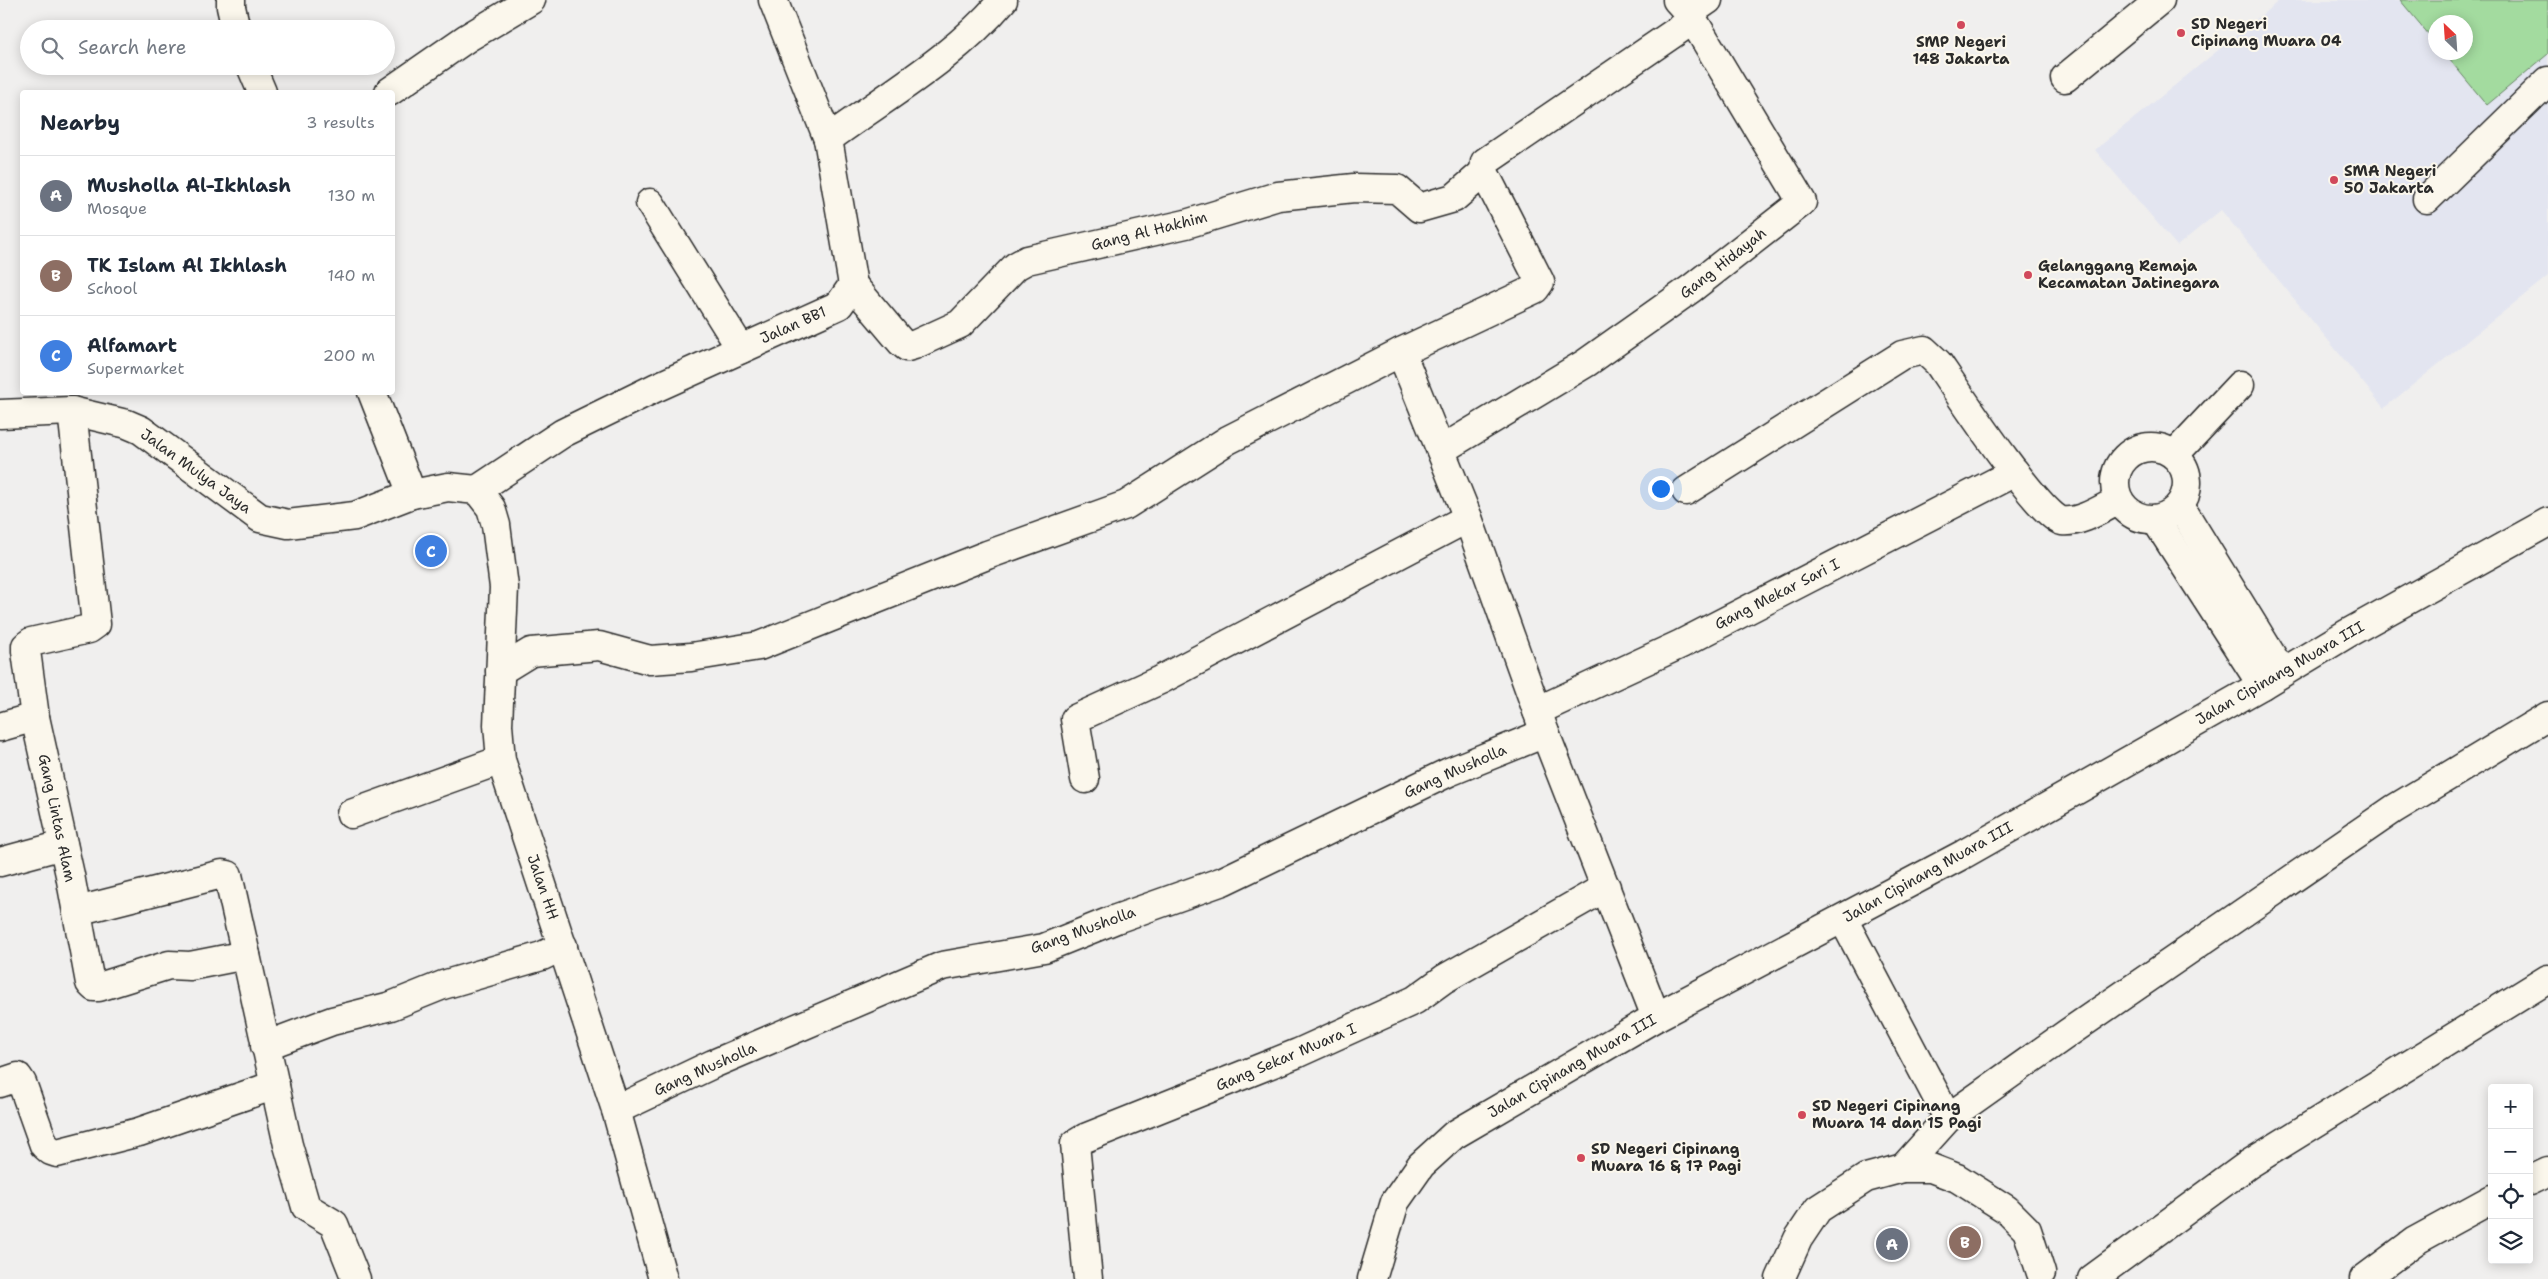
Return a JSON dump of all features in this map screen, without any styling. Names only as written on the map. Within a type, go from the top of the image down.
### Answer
[{"type":"street","points":[[231,0],[234,20]]},
{"type":"street","points":[[392,90],[467,38],[531,0]]},
{"type":"street","points":[[773,0],[828,139],[853,285]]},
{"type":"street","points":[[828,139],[956,48],[985,22],[1003,0]]},
{"type":"street","points":[[2065,78],[2160,0]]},
{"type":"street","points":[[500,671],[531,652],[599,646],[650,660],[691,657],[759,646],[987,555],[1126,505],[1228,440],[1401,352],[1535,289],[1540,282],[1484,172],[1485,162],[1692,8]]},
{"type":"street","name":"Gang Hidayah","points":[[1441,450],[1586,363],[1692,288],[1802,202],[1692,8]]},
{"type":"street","points":[[255,75],[261,90]]},
{"type":"street","points":[[2427,199],[2548,82]]},
{"type":"street","name":"Gang Al Hakhim","points":[[853,285],[900,342],[907,346],[914,345],[960,324],[1016,266],[1027,260],[1186,224],[1278,196],[1354,188],[1397,189],[1419,208],[1454,198],[1484,172]]},
{"type":"street","points":[[650,203],[741,349]]},
{"type":"street","name":"Jalan BB1","points":[[477,490],[564,432],[839,305],[853,285]]},
{"type":"street","points":[[1686,492],[1902,355],[1924,350],[1938,363],[2015,472],[2051,516],[2061,521],[2076,520],[2119,500]]},
{"type":"street","points":[[1401,352],[1468,518],[1541,722],[1656,1017]]},
{"type":"street","points":[[2175,454],[2240,385]]},
{"type":"street","points":[[373,395],[412,494]]},
{"type":"street","name":"Jalan Mulya Jaya","points":[[0,414],[72,411],[127,424],[141,430],[260,518],[288,524],[355,516],[412,494],[448,487],[477,490]]},
{"type":"street","name":"Gang Lintas Alam","points":[[72,411],[96,624],[90,629],[31,642],[26,646],[35,717],[77,911],[90,983],[94,987],[169,965],[190,966],[246,954]]},
{"type":"street","points":[[2148,446],[2162,447],[2175,454],[2184,465],[2188,479],[2187,493],[2180,506],[2169,515],[2155,519],[2141,518],[2128,511],[2119,500],[2115,487],[2116,472],[2123,460],[2134,450],[2148,446]]},
{"type":"street","name":"Gang Mekar Sari I","points":[[1541,722],[1681,644],[2015,472]]},
{"type":"street","name":"Jalan HH","points":[[477,490],[491,508],[501,554],[504,587],[498,725],[501,760],[616,1110],[664,1279]]},
{"type":"street","points":[[2180,506],[2272,678]]},
{"type":"street","points":[[1085,779],[1075,719],[1160,680],[1468,518]]},
{"type":"street","points":[[2155,519],[2272,678]]},
{"type":"street","name":"Jalan Cipinang Muara III","points":[[1372,1279],[1395,1202],[1422,1165],[1454,1135],[1656,1017],[1964,854],[2348,633],[2548,522]]},
{"type":"street","points":[[1903,1168],[1948,1118],[2394,809],[2548,716]]},
{"type":"street","points":[[0,727],[35,717]]},
{"type":"street","name":"Gang Musholla","points":[[616,1110],[713,1064],[942,966],[1044,948],[1116,918],[1223,881],[1449,772],[1541,722]]},
{"type":"street","points":[[351,814],[501,760]]},
{"type":"street","points":[[0,862],[63,845]]},
{"type":"street","points":[[77,911],[222,874],[228,875],[288,1145],[306,1207],[334,1224],[356,1279]]},
{"type":"street","name":"Gang Sekar Muara I","points":[[1088,1279],[1075,1144],[1085,1138],[1298,1053],[1415,1000],[1444,979],[1606,887]]},
{"type":"street","points":[[1843,919],[1948,1118]]},
{"type":"street","points":[[265,1046],[332,1022],[391,1006],[443,985],[542,956],[563,946]]},
{"type":"street","points":[[2092,1279],[2249,1164],[2548,979]]},
{"type":"street","points":[[0,1083],[18,1077],[22,1083],[44,1145],[51,1151],[57,1152],[139,1132],[275,1085]]},
{"type":"street","points":[[1780,1279],[1798,1239],[1818,1209],[1866,1178],[1903,1168],[1931,1168],[1957,1178],[2006,1209],[2026,1230],[2043,1277]]},
{"type":"street","points":[[2533,1179],[2548,1172]]},
{"type":"street","points":[[2364,1279],[2415,1241],[2488,1201]]},
{"type":"shaded area","name":"SMA Negeri 50 Jakarta","points":[[2280,0],[2548,0],[2548,276],[2384,408],[2221,210],[2177,246],[2095,150]]},
{"type":"green space","points":[[2400,0],[2548,0],[2548,54],[2487,105],[2450,60],[2473,60],[2473,15],[2428,15],[2428,34]]},
{"type":"place","name":"SMP Negeri 148 Jakarta","points":[[1961,25]]},
{"type":"place","name":"SD Negeri Cipinang Muara 04","points":[[2181,33]]},
{"type":"place","name":"SMA Negeri 50 Jakarta","points":[[2334,180]]},
{"type":"place","name":"Gelanggang Remaja Kecamatan Jatinegara","points":[[2028,275]]},
{"type":"place","name":"Alfamart","points":[[431,551]]},
{"type":"place","name":"SD Negeri Cipinang Muara 14 dan 15 Pagi","points":[[1802,1115]]},
{"type":"place","name":"SD Negeri Cipinang Muara 16 & 17 Pagi","points":[[1581,1158]]},
{"type":"place","name":"TK Islam Al Ikhlash","points":[[1965,1242]]},
{"type":"place","name":"Musholla Al-Ikhlash","points":[[1892,1244]]}]
